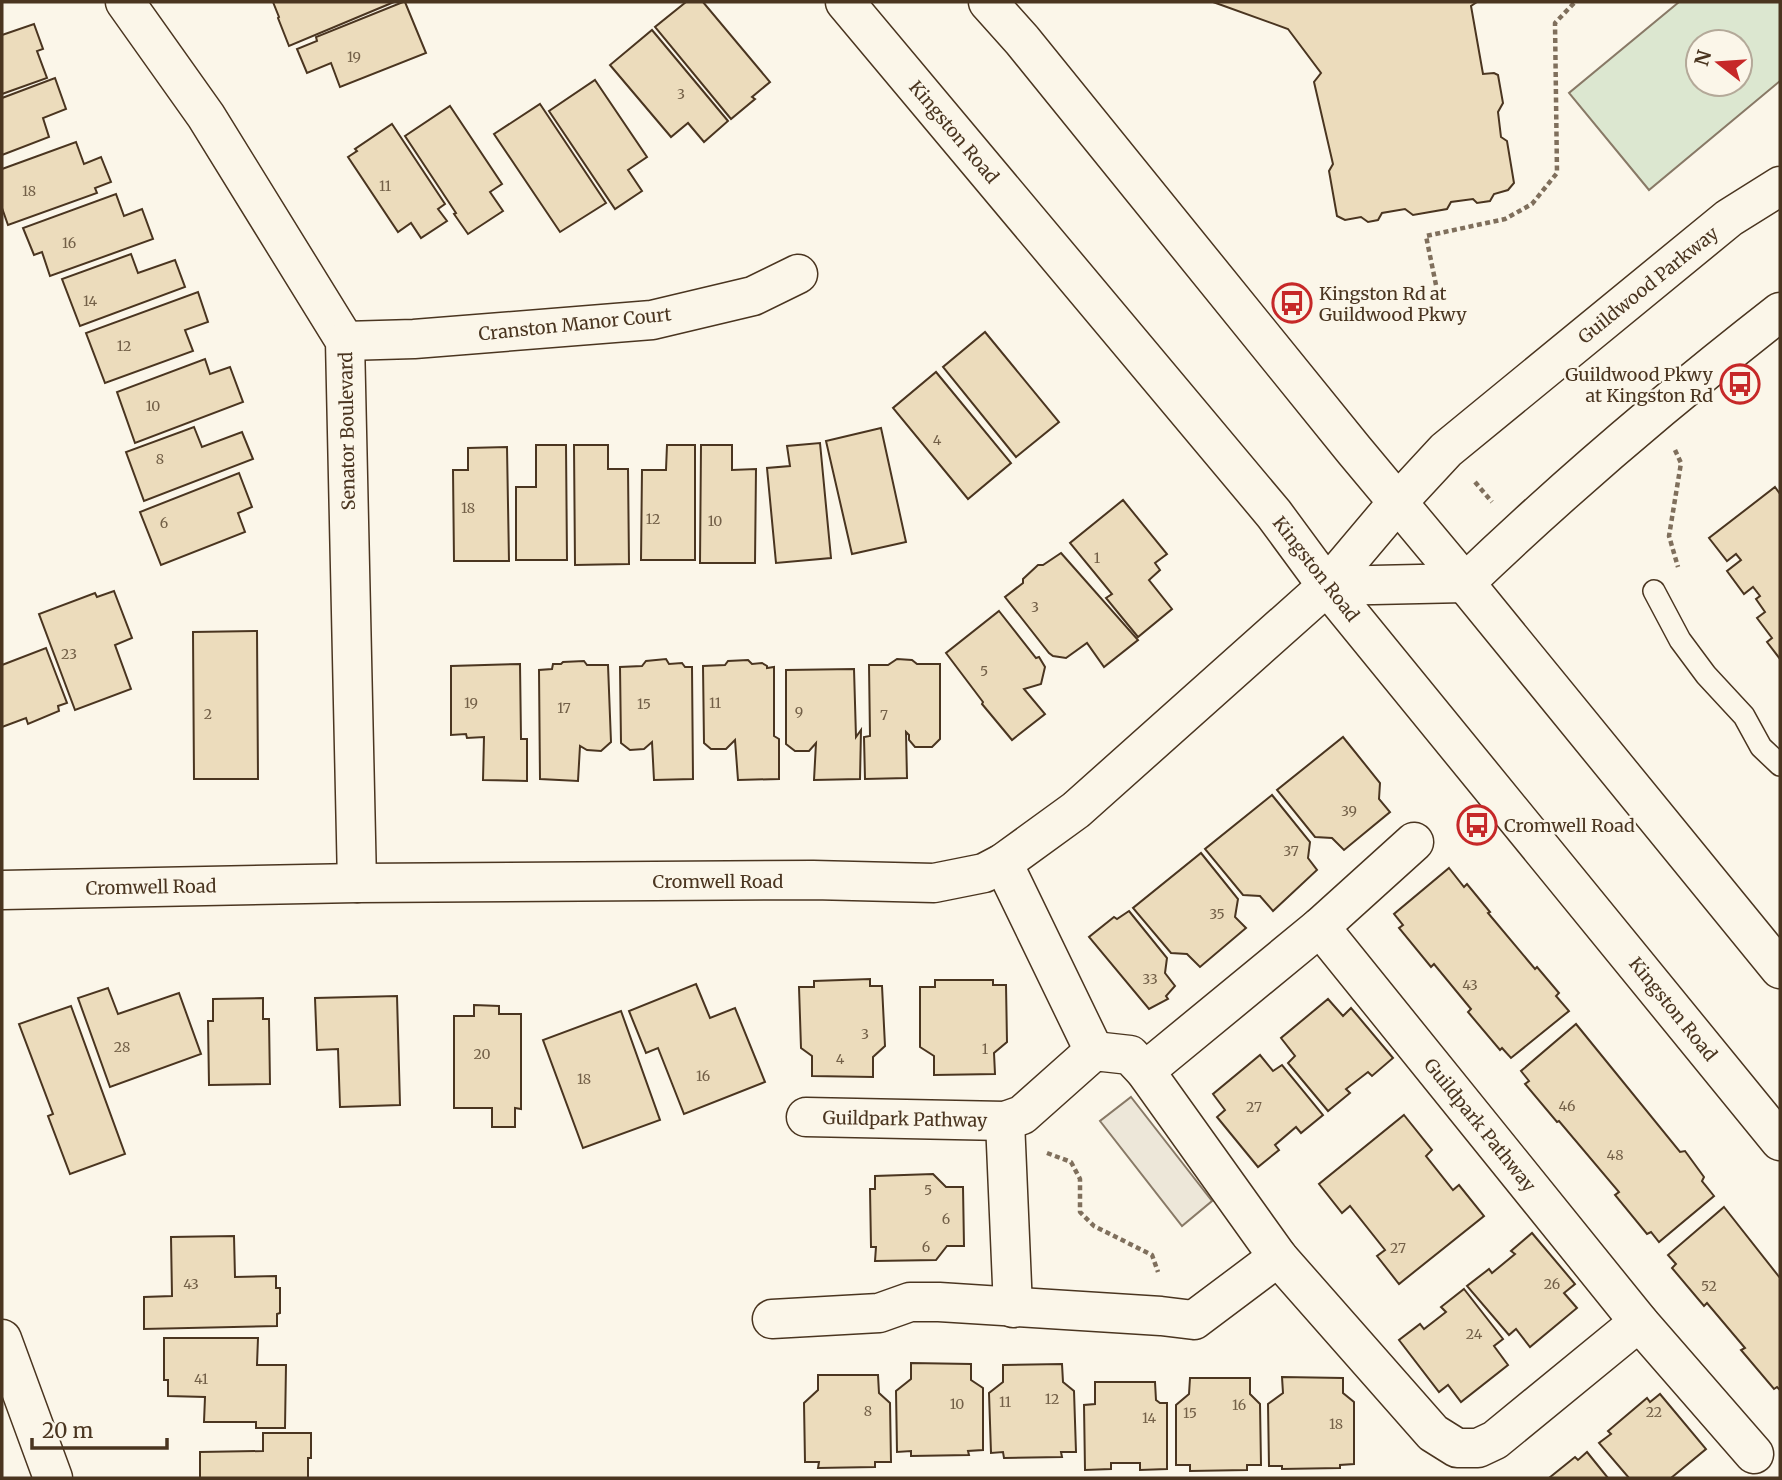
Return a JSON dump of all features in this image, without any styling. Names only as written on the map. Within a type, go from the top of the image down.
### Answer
[{"type":"street","name":"Senator Boulevard","points":[[125,2],[206,117],[345,341],[357,883]]},
{"type":"street","name":"Kingston Road","points":[[845,2],[1274,514],[1327,586],[1780,1141]]},
{"type":"street","points":[[988,2],[1022,40],[1397,503],[1780,969]]},
{"type":"street","name":"Guildwood Parkway","points":[[1327,586],[1446,450],[1729,218],[1780,186]]},
{"type":"street","name":"Cranston Manor Court","points":[[345,341],[414,339],[652,320],[753,296],[798,274]]},
{"type":"street","points":[[1327,586],[1465,583],[1650,415],[1780,312]]},
{"type":"street","name":"Cromwell Road","points":[[2,890],[357,883],[813,880],[934,883],[984,873],[1003,863],[1076,810],[1327,586]]},
{"type":"street","points":[[1145,1071],[1320,927],[1414,842]]},
{"type":"street","points":[[1003,863],[1094,1051]]},
{"type":"street","name":"Guildpark Pathway","points":[[1320,927],[1639,1322],[1754,1454]]},
{"type":"street","points":[[1013,1118],[1094,1051],[1130,1055],[1145,1071],[1278,1257],[1433,1433],[1457,1448],[1478,1448],[1495,1440],[1639,1322]]},
{"type":"street","name":"Guildpark Pathway","points":[[806,1117],[1013,1118],[1013,1308]]},
{"type":"street","points":[[772,1319],[879,1313],[910,1302],[939,1302],[1194,1320],[1278,1257]]},
{"type":"street","points":[[2,1339],[53,1478]]},
{"type":"lane","points":[[1654,591],[1680,639],[1706,675],[1744,716],[1761,747],[1780,765]]},
{"type":"path","points":[[1436,285],[1426,236],[1505,219],[1532,204],[1557,173],[1555,23],[1576,2]]},
{"type":"path","points":[[1650,415],[1674,448],[1681,463],[1669,536],[1678,569],[1654,591]]},
{"type":"path","points":[[1473,478],[1497,509]]},
{"type":"path","points":[[1013,1118],[1048,1153],[1072,1162],[1080,1179],[1080,1212],[1094,1226],[1152,1255],[1159,1274],[1161,1316]]},
{"type":"green space","points":[[1679,2],[1780,2],[1780,81],[1649,190],[1569,93]]},
{"type":"shaded area","points":[[1131,1097],[1212,1201],[1182,1226],[1100,1121]]},
{"type":"building","points":[[273,2],[394,2],[289,46]]},
{"type":"building","points":[[403,2],[426,53],[340,87],[331,63],[307,73],[297,49],[317,41],[316,37]]},
{"type":"building","points":[[686,2],[703,2],[770,82],[731,119],[655,27]]},
{"type":"building","points":[[1213,2],[1477,2],[1471,6],[1483,74],[1498,75],[1503,103],[1498,112],[1501,137],[1507,141],[1514,183],[1508,190],[1494,194],[1490,201],[1477,203],[1473,199],[1451,202],[1447,209],[1413,215],[1405,209],[1382,213],[1378,220],[1368,222],[1361,217],[1345,220],[1337,216],[1329,171],[1333,164],[1314,82],[1321,73],[1288,29]]},
{"type":"building","points":[[34,24],[43,49],[37,51],[47,78],[2,94],[2,35]]},
{"type":"building","points":[[652,30],[728,121],[704,142],[688,123],[671,137],[610,65]]},
{"type":"building","points":[[55,78],[66,109],[43,118],[49,137],[2,155],[2,98]]},
{"type":"building","points":[[595,80],[647,157],[628,170],[642,191],[615,209],[549,111]]},
{"type":"building","points":[[540,104],[606,203],[560,232],[494,134]]},
{"type":"building","points":[[450,106],[502,184],[490,192],[503,211],[468,234],[405,136]]},
{"type":"building","points":[[392,124],[445,204],[438,209],[447,221],[421,238],[411,223],[398,232],[348,157],[357,151],[355,149]]},
{"type":"building","points":[[76,142],[84,164],[101,157],[111,182],[95,188],[97,193],[8,225],[2,208],[2,169]]},
{"type":"building","points":[[116,194],[124,216],[142,209],[153,239],[50,276],[42,252],[34,255],[23,228]]},
{"type":"building","points":[[131,254],[138,273],[175,260],[185,287],[80,326],[62,279]]},
{"type":"building","points":[[198,292],[208,322],[185,330],[193,351],[105,383],[86,333]]},
{"type":"building","points":[[985,332],[1059,422],[1016,457],[943,367]]},
{"type":"building","points":[[205,359],[210,374],[230,367],[243,402],[135,443],[117,392]]},
{"type":"building","points":[[936,372],[1011,463],[968,499],[893,408]]},
{"type":"building","points":[[194,427],[202,447],[242,432],[253,459],[144,501],[126,452]]},
{"type":"building","points":[[881,428],[906,542],[852,554],[826,441]]},
{"type":"building","points":[[820,443],[831,558],[776,563],[767,468],[790,466],[787,446]]},
{"type":"building","points":[[536,445],[566,445],[567,560],[516,560],[516,487],[536,487]]},
{"type":"building","points":[[574,445],[608,445],[608,469],[628,469],[629,564],[575,565]]},
{"type":"building","points":[[667,445],[695,445],[695,560],[641,560],[642,470],[666,470]]},
{"type":"building","points":[[701,445],[732,445],[732,470],[756,469],[755,563],[700,563]]},
{"type":"building","points":[[507,447],[509,561],[454,561],[453,470],[468,470],[468,448]]},
{"type":"building","points":[[239,473],[252,507],[238,513],[245,532],[161,565],[140,512]]},
{"type":"building","points":[[1775,487],[1780,494],[1780,659],[1767,642],[1772,638],[1757,618],[1765,612],[1756,599],[1760,596],[1753,587],[1744,594],[1727,571],[1741,560],[1736,554],[1727,561],[1709,538]]},
{"type":"building","points":[[1123,500],[1167,554],[1155,563],[1160,570],[1149,580],[1172,609],[1138,637],[1106,598],[1112,594],[1070,543]]},
{"type":"building","points":[[1061,553],[1138,640],[1104,667],[1087,643],[1066,658],[1053,656],[1005,597],[1023,583],[1023,579],[1038,565],[1043,565]]},
{"type":"building","points":[[114,591],[132,638],[115,645],[131,689],[75,710],[39,614],[95,593],[97,597]]},
{"type":"building","points":[[999,611],[1045,667],[1041,684],[1024,689],[1045,714],[1012,740],[982,704],[946,653]]},
{"type":"building","points":[[257,631],[258,779],[194,779],[193,632]]},
{"type":"building","points":[[46,648],[67,703],[58,706],[59,711],[28,724],[26,718],[2,727],[2,665]]},
{"type":"building","points":[[666,659],[669,664],[682,663],[685,667],[692,667],[693,779],[654,780],[652,742],[644,749],[630,750],[621,743],[620,667],[642,666],[646,661]]},
{"type":"building","points":[[897,659],[912,660],[917,664],[940,664],[940,739],[932,747],[915,747],[906,732],[907,778],[865,779],[864,737],[870,736],[869,665],[888,665]]},
{"type":"building","points":[[748,660],[752,664],[762,663],[767,668],[774,667],[774,736],[779,739],[779,779],[738,780],[735,740],[726,749],[711,749],[704,743],[703,666]]},
{"type":"building","points":[[584,661],[587,665],[608,665],[611,742],[601,751],[587,750],[580,746],[578,781],[540,779],[539,670],[552,669],[553,664],[563,662]]},
{"type":"building","points":[[520,664],[521,739],[527,739],[527,781],[483,780],[484,737],[451,735],[451,666]]},
{"type":"building","points":[[854,669],[856,737],[861,730],[860,779],[814,780],[816,743],[809,751],[795,751],[786,744],[786,670]]},
{"type":"building","points":[[1343,737],[1380,783],[1379,799],[1390,812],[1344,850],[1332,838],[1315,837],[1277,790]]},
{"type":"building","points":[[1272,795],[1310,842],[1308,858],[1317,870],[1273,911],[1260,896],[1243,895],[1205,849]]},
{"type":"building","points":[[1201,853],[1238,899],[1235,917],[1246,928],[1200,967],[1187,954],[1171,953],[1133,908]]},
{"type":"building","points":[[1449,868],[1464,887],[1467,884],[1535,969],[1537,967],[1559,993],[1556,996],[1569,1011],[1511,1058],[1502,1048],[1500,1050],[1468,1012],[1471,1009],[1434,964],[1431,967],[1399,928],[1403,925],[1394,914]]},
{"type":"building","points":[[1129,911],[1167,958],[1165,973],[1175,986],[1166,996],[1168,999],[1149,1009],[1089,937],[1114,917],[1117,919]]},
{"type":"building","points":[[870,979],[870,986],[882,986],[885,1046],[873,1057],[873,1077],[812,1076],[812,1056],[801,1048],[799,987],[814,987],[814,981]]},
{"type":"building","points":[[935,980],[993,980],[993,985],[1006,985],[1007,1042],[994,1053],[995,1074],[934,1075],[934,1056],[920,1047],[920,987],[935,987]]},
{"type":"building","points":[[696,984],[710,1018],[735,1008],[765,1082],[684,1114],[658,1048],[646,1053],[629,1011]]},
{"type":"building","points":[[108,988],[118,1014],[179,993],[201,1054],[110,1087],[78,998]]},
{"type":"building","points":[[397,996],[400,1105],[340,1107],[338,1049],[317,1050],[315,998]]},
{"type":"building","points":[[263,998],[263,1019],[269,1019],[270,1084],[209,1085],[208,1021],[213,1021],[213,999]]},
{"type":"building","points":[[1328,999],[1343,1016],[1351,1008],[1393,1058],[1372,1076],[1368,1072],[1346,1089],[1350,1093],[1328,1111],[1288,1063],[1295,1056],[1281,1038]]},
{"type":"building","points":[[474,1005],[499,1006],[499,1014],[521,1014],[521,1109],[515,1108],[515,1127],[492,1127],[492,1108],[454,1108],[454,1016],[474,1016]]},
{"type":"building","points":[[71,1006],[125,1154],[70,1174],[48,1116],[53,1114],[19,1024]]},
{"type":"building","points":[[621,1011],[660,1120],[583,1148],[543,1040]]},
{"type":"building","points":[[1576,1024],[1680,1152],[1685,1151],[1714,1196],[1659,1242],[1651,1232],[1647,1234],[1615,1195],[1619,1192],[1525,1084],[1529,1081],[1521,1071]]},
{"type":"building","points":[[1260,1055],[1273,1071],[1282,1065],[1323,1115],[1301,1133],[1296,1127],[1275,1145],[1279,1150],[1258,1167],[1217,1117],[1225,1110],[1213,1094]]},
{"type":"building","points":[[1404,1115],[1432,1150],[1426,1156],[1453,1190],[1459,1185],[1484,1216],[1399,1284],[1377,1256],[1385,1250],[1350,1206],[1342,1213],[1319,1184]]},
{"type":"building","points":[[933,1174],[946,1187],[963,1187],[964,1246],[947,1246],[936,1260],[875,1261],[876,1247],[871,1247],[870,1189],[875,1189],[875,1176]]},
{"type":"building","points":[[1724,1207],[1780,1278],[1780,1390],[1777,1387],[1774,1389],[1741,1350],[1745,1348],[1707,1303],[1704,1306],[1672,1268],[1676,1264],[1668,1255]]},
{"type":"building","points":[[1532,1233],[1575,1284],[1564,1293],[1577,1308],[1530,1347],[1516,1329],[1509,1335],[1467,1286],[1489,1269],[1492,1273],[1515,1254],[1511,1251]]},
{"type":"building","points":[[234,1236],[235,1277],[276,1276],[276,1288],[280,1288],[277,1326],[144,1329],[144,1297],[172,1296],[171,1237]]},
{"type":"building","points":[[1464,1289],[1503,1339],[1494,1346],[1508,1365],[1461,1402],[1448,1385],[1439,1392],[1399,1340],[1420,1324],[1424,1329],[1446,1312],[1441,1307]]},
{"type":"building","points":[[164,1338],[258,1338],[257,1365],[286,1365],[285,1428],[256,1428],[256,1422],[204,1422],[205,1397],[168,1396],[168,1380],[164,1380]]},
{"type":"building","points":[[911,1363],[971,1364],[971,1380],[983,1388],[983,1450],[968,1451],[969,1455],[911,1456],[911,1451],[897,1452],[896,1391],[911,1379]]},
{"type":"building","points":[[1062,1364],[1063,1382],[1074,1391],[1076,1452],[1061,1452],[1062,1457],[1004,1458],[1003,1452],[991,1453],[989,1393],[1003,1382],[1003,1365]]},
{"type":"building","points":[[818,1375],[878,1375],[879,1393],[890,1403],[891,1462],[875,1462],[875,1467],[818,1468],[819,1462],[805,1462],[804,1403],[818,1390]]},
{"type":"building","points":[[1282,1377],[1343,1378],[1343,1393],[1354,1402],[1354,1464],[1340,1465],[1340,1468],[1282,1469],[1282,1466],[1269,1466],[1268,1404],[1283,1393]]},
{"type":"building","points":[[1190,1378],[1250,1378],[1250,1394],[1260,1404],[1261,1465],[1247,1465],[1247,1470],[1190,1471],[1190,1465],[1176,1465],[1176,1405],[1189,1394]]},
{"type":"building","points":[[1095,1382],[1155,1382],[1156,1400],[1167,1403],[1167,1469],[1140,1470],[1140,1463],[1111,1463],[1111,1469],[1085,1470],[1084,1405],[1095,1404]]},
{"type":"building","points":[[1660,1394],[1706,1449],[1671,1478],[1629,1478],[1599,1443],[1611,1434],[1608,1431],[1647,1398],[1650,1402]]},
{"type":"building","points":[[263,1433],[311,1433],[308,1478],[200,1478],[200,1452],[263,1451]]},
{"type":"building","points":[[1587,1452],[1608,1478],[1549,1478],[1575,1457],[1578,1460]]},
{"type":"place","name":"Kingston Rd at Guildwood Pkwy","points":[[1292,303]]},
{"type":"place","name":"Guildwood Pkwy at Kingston Rd","points":[[1740,384]]},
{"type":"place","name":"Cromwell Road","points":[[1477,825]]}]
